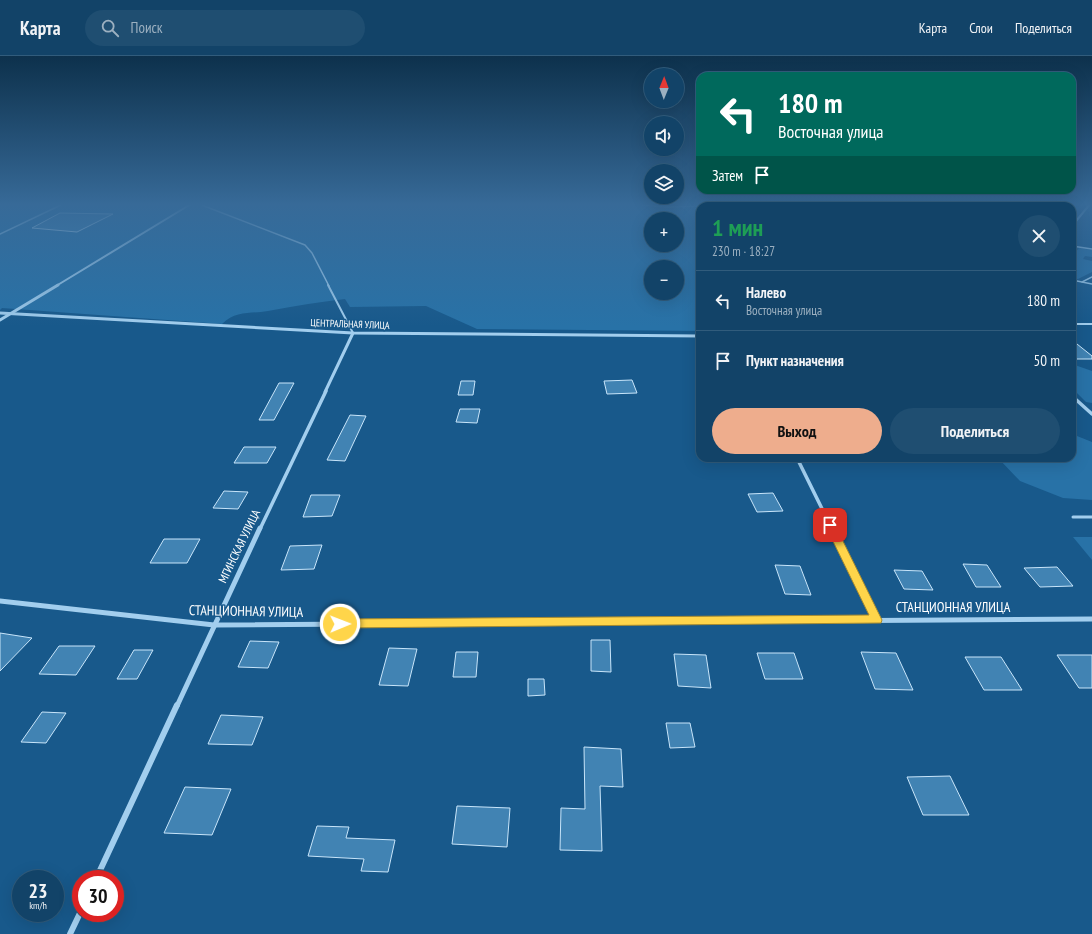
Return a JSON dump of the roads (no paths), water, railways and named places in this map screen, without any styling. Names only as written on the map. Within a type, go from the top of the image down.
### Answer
[{"type":"street","points":[[0,320],[124,245]]},
{"type":"street","name":"ЦЕНТРАЛЬНАЯ УЛИЦА","points":[[0,313],[353,333],[696,336]]},
{"type":"street","name":"МГИНСКАЯ УЛИЦА","points":[[100,870],[214,625],[353,333]]},
{"type":"street","points":[[1076,400],[1092,414]]},
{"type":"street","points":[[799,462],[877,620]]},
{"type":"street","name":"СТАНЦИОННАЯ УЛИЦА","points":[[0,601],[214,625],[1092,619]]},
{"type":"street","points":[[70,934],[76,922]]},
{"type":"lane","points":[[305,245],[312,253],[353,333]]},
{"type":"lane","points":[[1076,246],[1092,248]]},
{"type":"lane","points":[[1082,282],[1092,277]]},
{"type":"lane","points":[[1076,281],[1092,284]]},
{"type":"lane","points":[[1076,324],[1092,324]]},
{"type":"lane","points":[[1073,517],[1092,517]]}]
